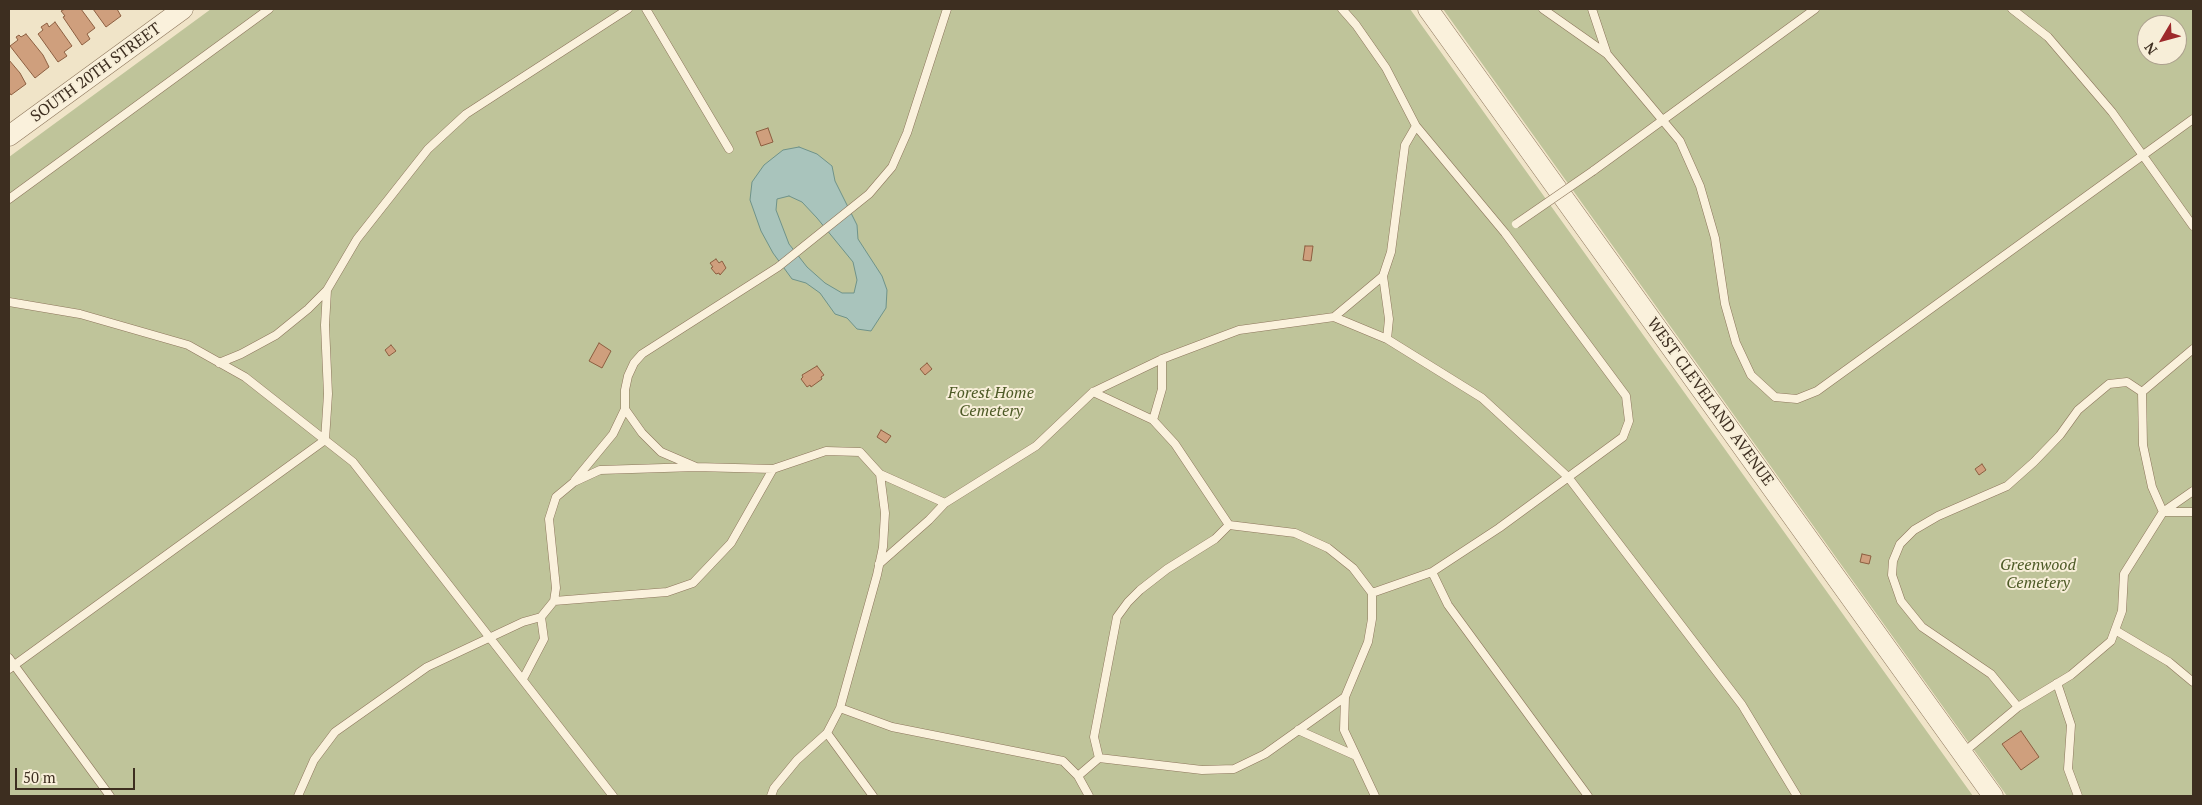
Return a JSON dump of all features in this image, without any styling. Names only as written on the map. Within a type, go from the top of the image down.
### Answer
[{"type":"street","name":"SOUTH 20TH STREET","points":[[9,136],[183,9]]},
{"type":"street","name":"WEST CLEVELAND AVENUE","points":[[1428,9],[1993,796]]},
{"type":"lane","points":[[9,199],[269,9]]},
{"type":"lane","points":[[219,362],[241,354],[276,335],[308,309],[327,290],[357,239],[428,150],[466,114],[628,9]]},
{"type":"lane","points":[[646,9],[729,149]]},
{"type":"lane","points":[[298,796],[314,760],[335,732],[428,667],[523,622],[541,617],[554,601],[556,588],[549,519],[556,498],[574,482],[613,434],[625,409],[625,390],[628,376],[642,354],[778,267],[869,194],[892,167],[907,133],[947,9]]},
{"type":"lane","points":[[1342,9],[1356,25],[1386,68],[1416,126],[1505,233],[1626,396],[1629,421],[1623,437],[1499,528],[1432,572],[1372,593]]},
{"type":"lane","points":[[1543,9],[1607,54],[1680,141],[1700,186],[1715,238],[1725,304],[1736,343],[1751,376],[1775,397],[1798,399],[1817,391],[2193,119]]},
{"type":"lane","points":[[1592,9],[1607,54]]},
{"type":"lane","points":[[1505,233],[1815,9]]},
{"type":"lane","points":[[2012,9],[2048,37],[2112,112],[2193,226]]},
{"type":"lane","points":[[1386,339],[1389,319],[1383,276],[1391,252],[1405,145],[1416,126]]},
{"type":"lane","points":[[1334,317],[1383,276]]},
{"type":"lane","points":[[325,440],[328,394],[325,325],[327,290]]},
{"type":"lane","points":[[9,302],[80,314],[188,345],[245,377],[353,462],[613,796]]},
{"type":"lane","points":[[879,564],[923,526],[945,503],[1036,446],[1093,392],[1162,359],[1238,330],[1334,317],[1386,339],[1482,398],[1568,477],[1742,705],[1797,796]]},
{"type":"lane","points":[[2142,392],[2193,349]]},
{"type":"lane","points":[[1153,420],[1162,389],[1162,359]]},
{"type":"lane","points":[[2018,708],[1991,674],[1922,628],[1901,601],[1892,575],[1893,560],[1900,544],[1914,530],[1938,516],[2007,486],[2041,455],[2078,410],[2109,384],[2127,382],[2142,392]]},
{"type":"lane","points":[[1093,392],[1153,420],[1175,444],[1229,524],[1295,532],[1328,548],[1353,568],[1372,593],[1372,619],[1368,642],[1345,697],[1344,730],[1374,796]]},
{"type":"lane","points":[[2142,392],[2143,445],[2152,486],[2163,512]]},
{"type":"lane","points":[[625,409],[642,433],[661,452],[696,467]]},
{"type":"lane","points":[[11,667],[325,440]]},
{"type":"lane","points":[[574,482],[600,470],[696,467],[773,469],[826,450],[860,452],[880,474],[945,503]]},
{"type":"lane","points":[[554,601],[592,600],[667,592],[692,583],[731,543],[773,469]]},
{"type":"lane","points":[[771,796],[774,788],[797,760],[827,733],[840,708],[879,564],[885,513],[880,474]]},
{"type":"lane","points":[[1962,754],[2018,708],[2071,675],[2111,641],[2122,611],[2124,574],[2163,512],[2193,491]]},
{"type":"lane","points":[[2163,512],[2193,512]]},
{"type":"lane","points":[[1099,758],[1094,737],[1104,676],[1117,618],[1128,602],[1140,590],[1167,569],[1215,539],[1229,524]]},
{"type":"lane","points":[[1432,572],[1448,605],[1588,796]]},
{"type":"lane","points":[[523,679],[544,638],[541,617]]},
{"type":"lane","points":[[2116,630],[2169,662],[2193,682]]},
{"type":"lane","points":[[9,658],[11,667],[110,796]]},
{"type":"lane","points":[[2057,683],[2071,725],[2068,769],[2078,796]]},
{"type":"lane","points":[[1078,776],[1099,758],[1202,770],[1234,769],[1265,754],[1345,697]]},
{"type":"lane","points":[[840,708],[892,727],[1063,761],[1078,776],[1089,796]]},
{"type":"lane","points":[[1298,730],[1354,755]]},
{"type":"lane","points":[[827,733],[873,796]]},
{"type":"green space","name":"Forest Home Cemetery","points":[[211,9],[1410,9],[1973,796],[9,796],[9,157]]},
{"type":"green space","name":"Greenwood Cemetery","points":[[1443,9],[2193,9],[2193,796],[2007,796]]},
{"type":"water","points":[[799,147],[817,154],[832,166],[835,181],[857,225],[858,239],[882,276],[887,290],[886,308],[871,331],[857,329],[847,318],[835,314],[820,293],[806,283],[792,279],[773,253],[761,231],[750,200],[752,182],[764,165],[783,150]],"holes":[[[789,196],[802,202],[853,262],[857,280],[854,293],[842,293],[825,283],[807,267],[789,244],[776,210],[777,199]]]},
{"type":"building","points":[[65,9],[81,9],[95,28],[87,34],[90,39],[82,45],[63,17],[65,16],[61,11]]},
{"type":"building","points":[[93,9],[117,9],[121,16],[106,27]]},
{"type":"building","points":[[55,22],[72,46],[64,52],[67,56],[58,62],[38,34],[43,30],[41,27],[47,23],[49,27]]},
{"type":"building","points":[[26,34],[43,55],[49,67],[35,78],[10,46],[18,40],[16,37]]},
{"type":"building","points":[[9,60],[26,84],[11,95],[9,92]]},
{"type":"building","points":[[768,128],[773,142],[761,146],[756,132]]},
{"type":"building","points":[[1305,246],[1313,246],[1311,261],[1303,260]]},
{"type":"building","points":[[716,259],[719,263],[722,261],[726,268],[720,275],[719,273],[716,274],[711,268],[713,267],[710,263]]},
{"type":"building","points":[[599,343],[611,351],[602,368],[589,361]]},
{"type":"building","points":[[391,345],[396,351],[389,356],[385,350]]},
{"type":"building","points":[[927,363],[932,369],[925,375],[920,369]]},
{"type":"building","points":[[817,366],[824,375],[821,377],[822,379],[811,387],[810,385],[807,387],[801,379],[802,375]]},
{"type":"building","points":[[881,430],[891,436],[886,443],[877,437]]},
{"type":"building","points":[[1982,464],[1986,470],[1979,475],[1975,469]]},
{"type":"building","points":[[1862,554],[1871,556],[1869,564],[1860,562]]},
{"type":"building","points":[[2021,731],[2039,757],[2021,770],[2002,744]]}]
